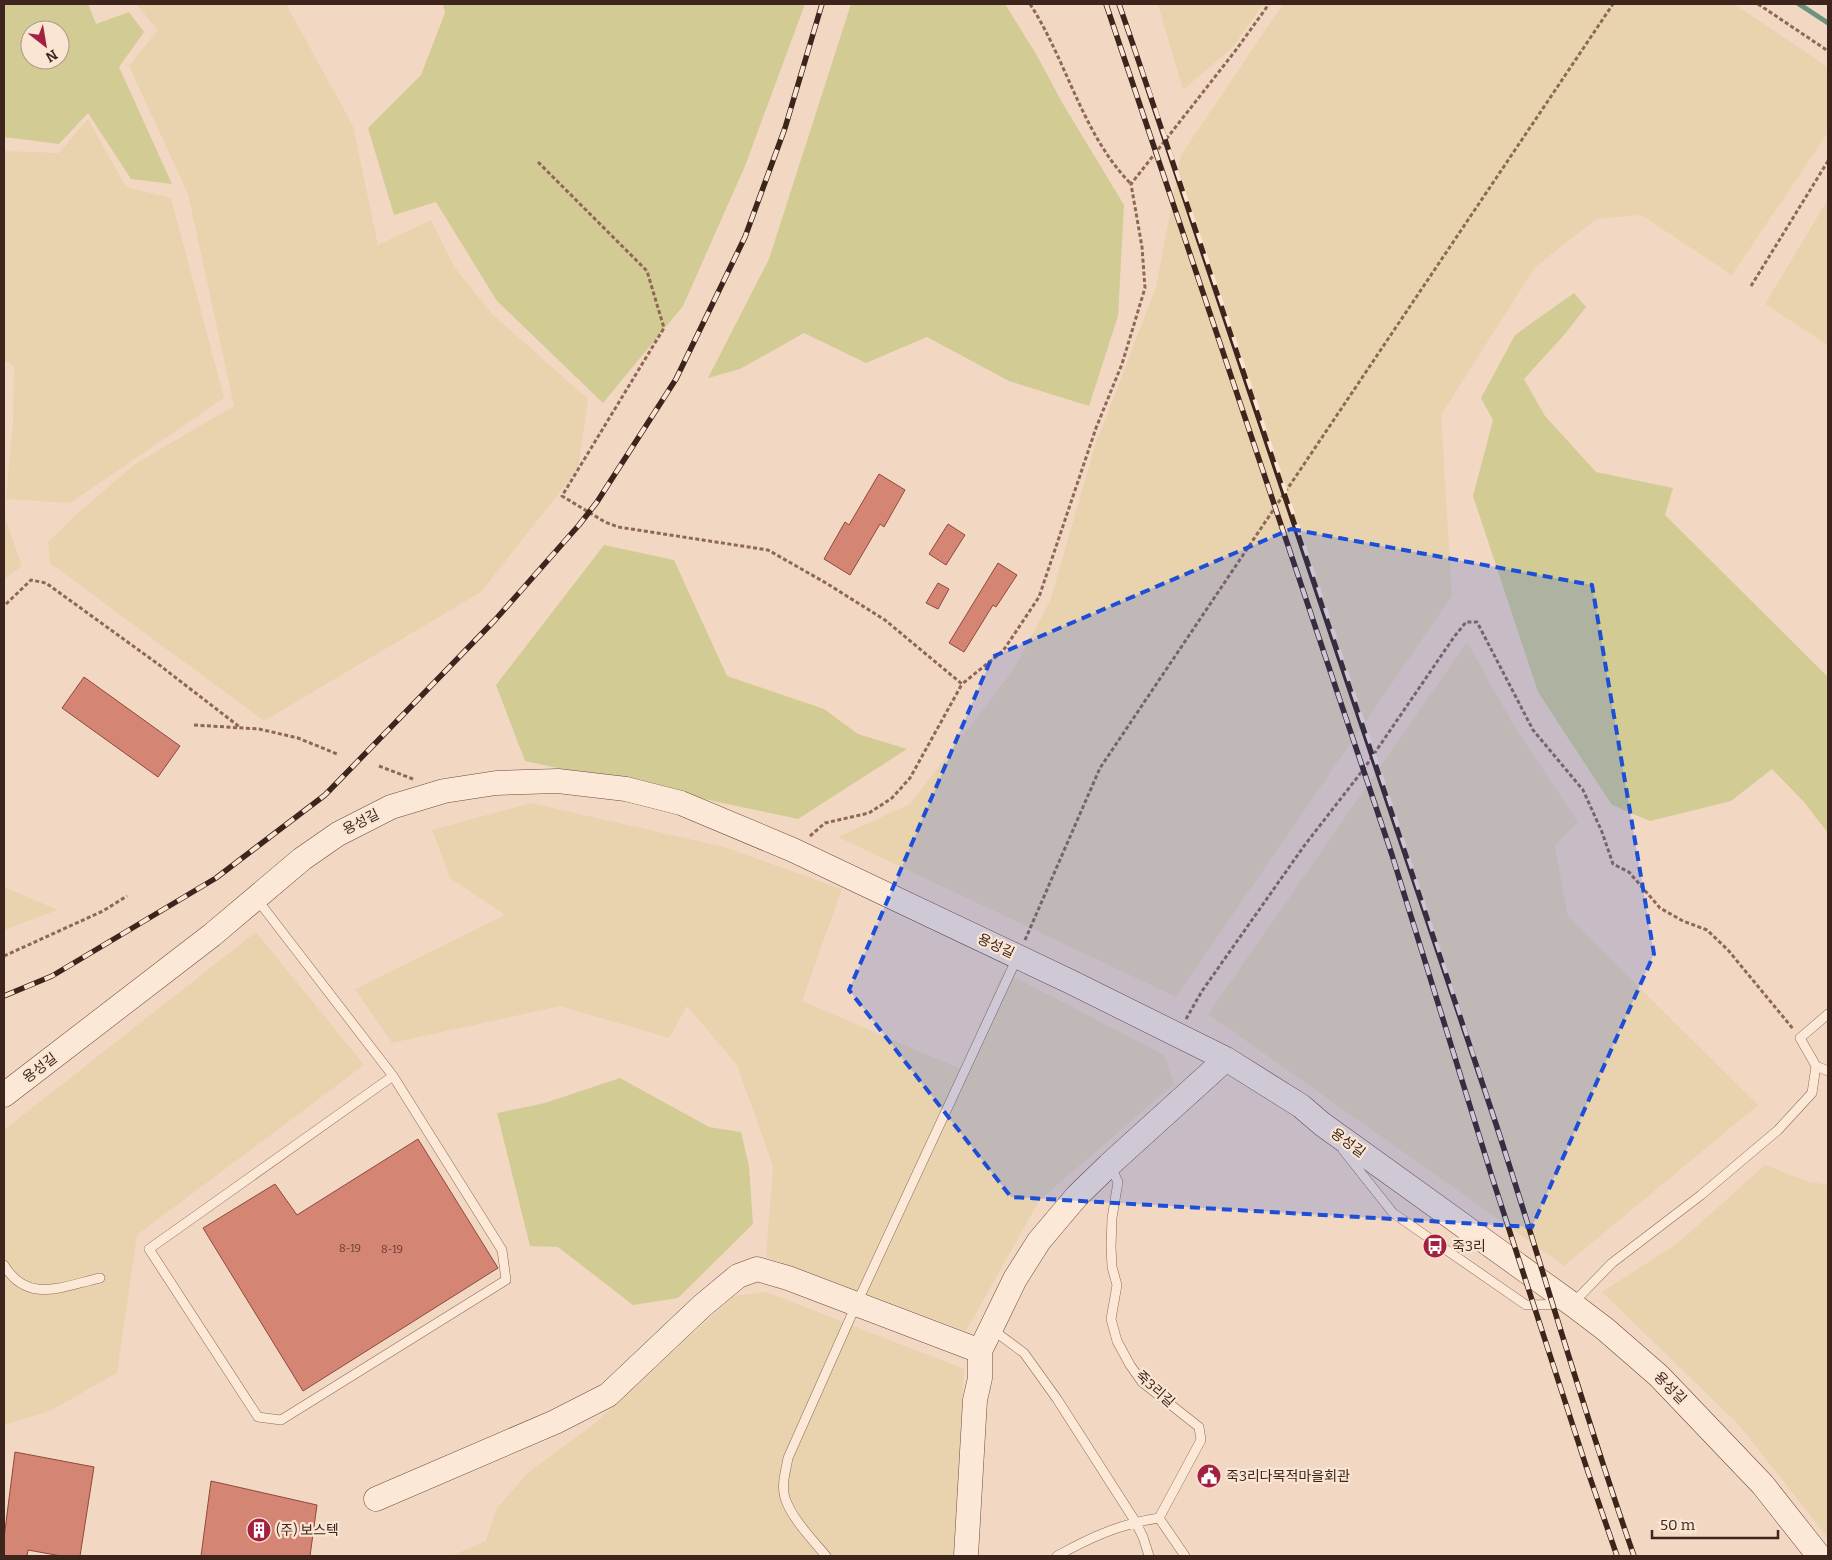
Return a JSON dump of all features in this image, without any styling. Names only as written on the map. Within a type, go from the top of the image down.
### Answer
[{"type":"street","name":"용성길","points":[[4,1094],[212,935],[302,859],[338,834],[390,807],[444,791],[496,783],[558,781],[626,790],[681,803],[793,850],[1018,956],[1226,1059],[1301,1106],[1322,1124],[1605,1329],[1659,1376],[1687,1404],[1763,1485],[1819,1556]]},
{"type":"street","points":[[966,1556],[975,1400],[980,1378],[980,1351],[1015,1280],[1039,1241],[1077,1196],[1226,1059]]},
{"type":"street","points":[[376,1499],[555,1422],[608,1395],[702,1306],[738,1276],[757,1269],[788,1278],[980,1351]]},
{"type":"lane","points":[[256,897],[393,1076],[502,1250],[506,1280],[281,1420],[258,1417],[149,1249],[393,1076]]},
{"type":"lane","points":[[826,1556],[796,1518],[784,1497],[783,1480],[788,1458],[856,1305],[1018,956]]},
{"type":"lane","points":[[1828,1014],[1800,1038],[1816,1066],[1828,1071]]},
{"type":"lane","points":[[1572,1304],[1612,1263],[1700,1195],[1778,1130],[1812,1093],[1816,1066]]},
{"type":"lane","name":"죽3리길","points":[[1110,1165],[1118,1182],[1112,1218],[1111,1247],[1112,1268],[1117,1285],[1111,1319],[1117,1341],[1142,1382],[1198,1427],[1201,1440],[1159,1518]]},
{"type":"lane","points":[[4,1264],[10,1275],[30,1289],[44,1290],[100,1278]]},
{"type":"lane","points":[[990,1328],[1024,1353],[1057,1399],[1135,1521],[1149,1556]]},
{"type":"lane","points":[[1057,1556],[1107,1530],[1135,1521],[1159,1518],[1185,1556]]},
{"type":"path","points":[[793,850],[825,823],[869,813],[892,798],[910,778],[962,684],[1003,650],[1039,597],[1096,428],[1122,364],[1145,288],[1142,247],[1131,184],[1117,169],[1090,124],[1045,26],[1030,4]]},
{"type":"path","points":[[1131,184],[1236,50],[1269,4]]},
{"type":"path","points":[[1018,956],[1100,768],[1614,4]]},
{"type":"path","points":[[1758,4],[1828,51]]},
{"type":"path","points":[[1751,286],[1828,161]]},
{"type":"path","points":[[538,162],[648,271],[664,328],[562,496],[605,522],[618,527],[768,550],[885,620],[962,684]]},
{"type":"path","points":[[6,604],[31,580],[46,583],[158,664],[241,728]]},
{"type":"path","points":[[1177,1034],[1202,991],[1304,846],[1363,770],[1454,637],[1466,622],[1477,622],[1533,730],[1583,790],[1602,832],[1613,864],[1629,872],[1660,908],[1683,921],[1707,930],[1721,943],[1800,1038]]},
{"type":"path","points":[[194,725],[259,729],[298,738],[338,754]]},
{"type":"path","points":[[4,956],[103,911],[127,896]]},
{"type":"highlighted area","points":[[1291,529],[1592,585],[1654,954],[1532,1227],[1011,1197],[849,990],[992,657]]},
{"type":"shaded area","points":[[4,4],[88,4],[96,24],[129,12],[144,32],[119,67],[172,184],[131,179],[88,113],[59,144],[4,137]]},
{"type":"shaded area","points":[[136,4],[286,4],[353,126],[378,245],[431,220],[455,268],[493,315],[588,399],[578,469],[481,592],[264,721],[50,563],[48,542],[78,513],[135,464],[234,406],[188,194],[129,66],[158,30]]},
{"type":"shaded area","points":[[443,4],[805,4],[745,166],[683,306],[603,403],[497,301],[436,202],[394,215],[368,128],[421,75],[445,13]]},
{"type":"shaded area","points":[[851,4],[1005,4],[1036,54],[1063,104],[1124,205],[1118,316],[1089,406],[1009,381],[927,337],[866,363],[804,333],[740,369],[708,378],[769,259]]},
{"type":"shaded area","points":[[1158,4],[1263,4],[1233,47],[1183,90]]},
{"type":"shaded area","points":[[1283,4],[1734,4],[1828,67],[1828,132],[1732,275],[1641,215],[1597,219],[1535,267],[1441,415],[1452,596],[1176,997],[838,837],[910,804],[1014,669],[1050,601],[1095,446],[1156,287],[1181,155]]},
{"type":"shaded area","points":[[88,119],[126,187],[171,198],[224,398],[70,503],[6,499],[13,421],[14,366],[4,360],[4,151],[59,153]]},
{"type":"shaded area","points":[[1828,199],[1828,345],[1765,304]]},
{"type":"shaded area","points":[[1574,293],[1586,307],[1564,335],[1524,379],[1545,416],[1596,472],[1673,488],[1665,515],[1828,677],[1828,833],[1804,802],[1772,769],[1731,801],[1650,821],[1612,805],[1538,692],[1473,496],[1493,420],[1481,398],[1515,335]]},
{"type":"shaded area","points":[[4,514],[22,566],[4,579]]},
{"type":"shaded area","points":[[604,545],[674,560],[727,676],[824,709],[858,734],[907,749],[798,819],[525,761],[496,685]]},
{"type":"shaded area","points":[[1467,642],[1515,727],[1578,822],[1555,846],[1568,917],[1758,1105],[1564,1266],[1208,1014]]},
{"type":"shaded area","points":[[531,803],[724,847],[842,889],[802,1001],[961,1069],[1003,971],[1164,1055],[1174,1084],[1039,1201],[966,1331],[766,1257],[773,1166],[737,1065],[687,1006],[669,1038],[560,1006],[392,1043],[355,989],[505,915],[450,878],[432,830]]},
{"type":"shaded area","points":[[4,887],[58,910],[4,930]]},
{"type":"shaded area","points":[[256,932],[364,1065],[137,1235],[117,1373],[50,1411],[4,1425],[4,1130]]},
{"type":"shaded area","points":[[620,1078],[709,1127],[741,1132],[749,1166],[753,1224],[678,1298],[633,1305],[558,1247],[530,1246],[497,1113],[545,1103]]},
{"type":"shaded area","points":[[1765,1165],[1806,1181],[1828,1185],[1828,1538],[1740,1426],[1602,1292],[1678,1243]]},
{"type":"shaded area","points":[[766,1292],[964,1369],[954,1556],[451,1556],[486,1541],[496,1509],[530,1471],[593,1425],[734,1296]]},
{"type":"building","points":[[879,474],[905,490],[884,527],[880,524],[850,575],[824,559],[845,522],[849,525]]},
{"type":"building","points":[[948,524],[965,535],[946,565],[929,554]]},
{"type":"building","points":[[998,563],[1017,575],[996,607],[993,605],[964,652],[949,643]]},
{"type":"building","points":[[938,583],[949,589],[938,609],[926,603]]},
{"type":"building","points":[[84,677],[180,746],[158,777],[62,708]]},
{"type":"building","points":[[418,1139],[498,1268],[303,1391],[203,1228],[275,1184],[297,1215]]},
{"type":"building","points":[[15,1452],[94,1467],[80,1556],[61,1556],[28,1550],[27,1556],[4,1556],[4,1538]]},
{"type":"building","name":"(주) 보스텍","points":[[211,1481],[317,1505],[310,1556],[201,1556]]},
{"type":"waterway","points":[[1799,4],[1828,23]]},
{"type":"railway","points":[[4,996],[52,976],[216,878],[325,795],[495,620],[579,525],[597,502],[676,379],[745,237],[785,128],[822,4]]},
{"type":"railway","points":[[1106,4],[1392,855],[1492,1177],[1617,1556]]},
{"type":"railway","points":[[1119,4],[1262,421],[1402,839],[1494,1118],[1597,1447],[1634,1556]]},
{"type":"place","name":"죽3리","points":[[1435,1246]]},
{"type":"place","name":"죽3리다목적마을회관","points":[[1209,1476]]},
{"type":"place","name":"(주) 보스텍","points":[[259,1530]]}]
